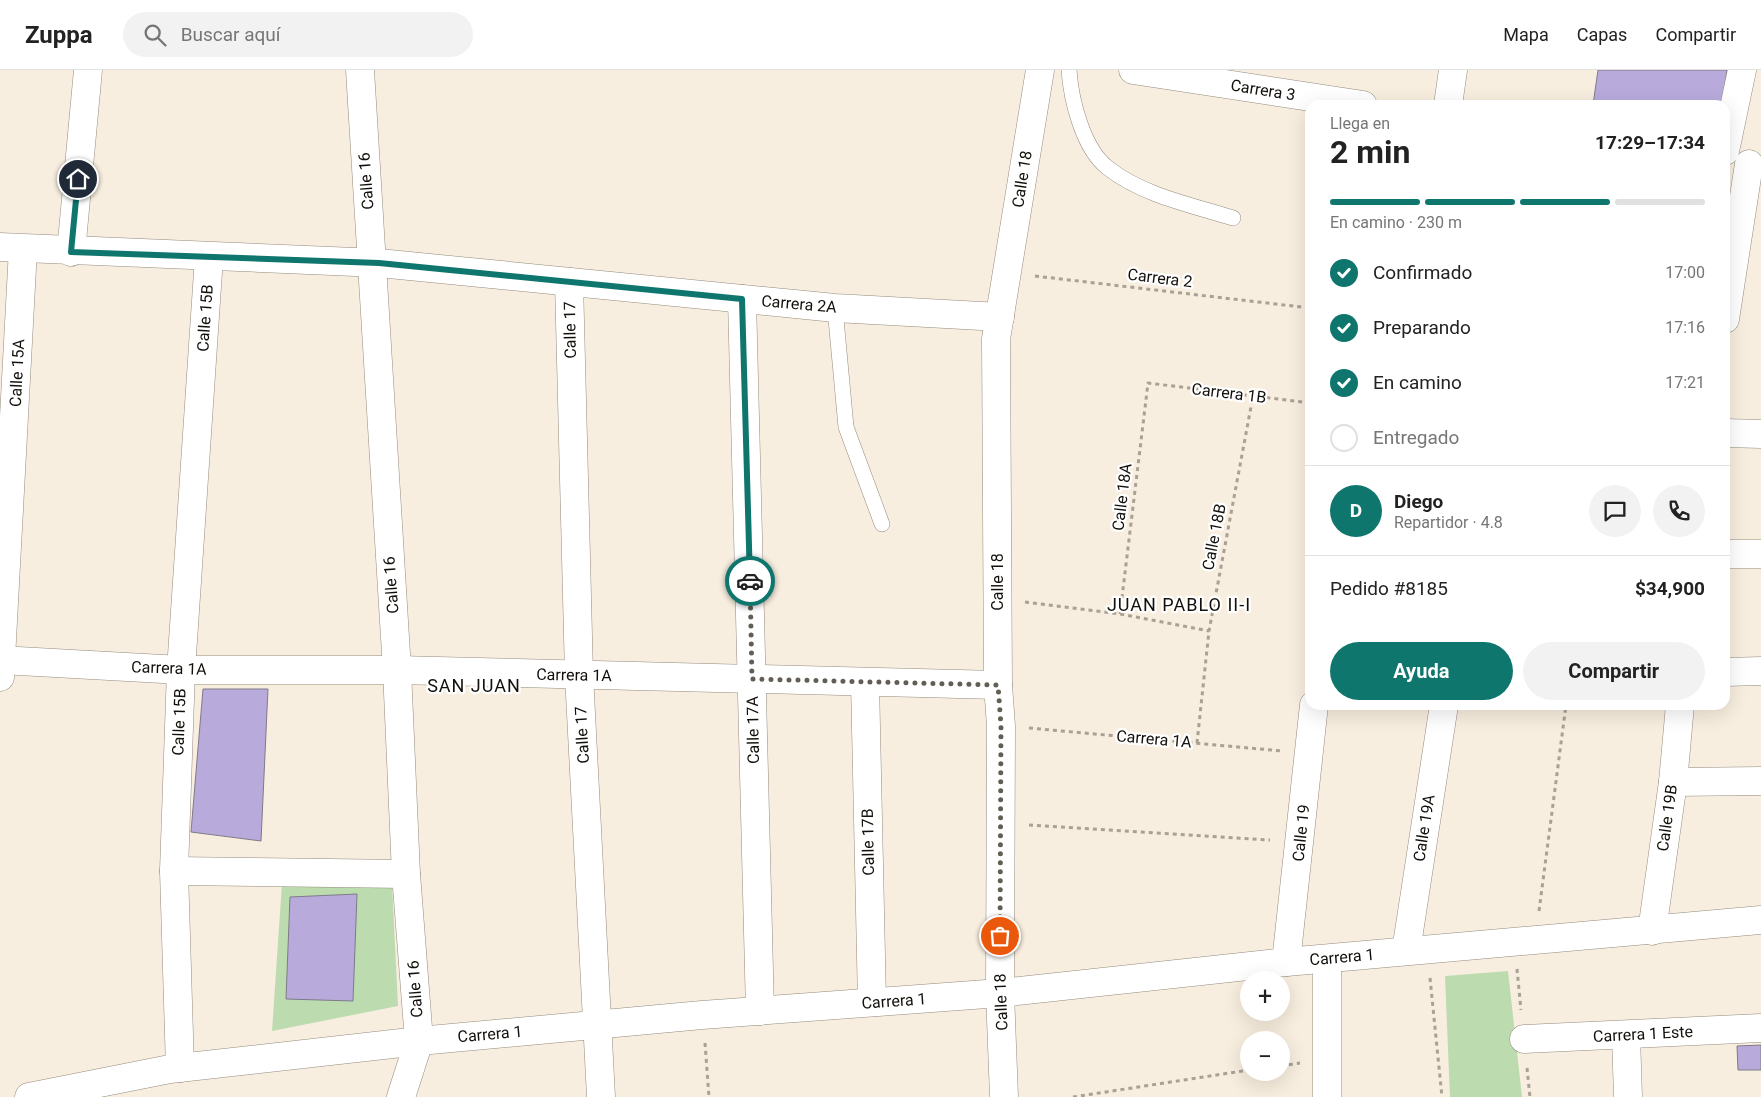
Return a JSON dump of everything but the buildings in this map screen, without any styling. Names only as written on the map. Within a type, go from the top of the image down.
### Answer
[{"type":"street","points":[[71,252],[88,70]]},
{"type":"street","name":"Calle 16","points":[[360,70],[397,670],[406,874],[419,1041],[400,1097]]},
{"type":"street","name":"Calle 18","points":[[1004,1097],[1000,993],[999,823],[1001,726],[998,685],[996,339],[1040,70]]},
{"type":"street","name":"Carrera 3","points":[[1133,70],[1331,100]]},
{"type":"street","points":[[1449,100],[1453,70]]},
{"type":"street","points":[[1730,127],[1742,70]]},
{"type":"street","points":[[1730,275],[1745,164]]},
{"type":"street","name":"Carrera 2A","points":[[12,248],[71,252],[372,263],[835,308],[1000,317]]},
{"type":"street","name":"Calle 15A","points":[[0,666],[12,248]]},
{"type":"street","name":"Calle 15B","points":[[180,1068],[174,871],[181,670],[209,257]]},
{"type":"street","name":"Calle 17","points":[[569,282],[579,675],[601,1097]]},
{"type":"street","name":"Calle 17A","points":[[742,299],[760,1011]]},
{"type":"street","points":[[1730,433],[1761,434]]},
{"type":"street","points":[[1730,554],[1761,554]]},
{"type":"street","name":"Carrera 1A","points":[[0,666],[181,670],[397,670],[998,685]]},
{"type":"street","points":[[1730,672],[1761,671]]},
{"type":"street","name":"Calle 17B","points":[[865,682],[872,1002]]},
{"type":"street","name":"Calle 19","points":[[1286,962],[1301,841],[1313,710]]},
{"type":"street","name":"Calle 19A","points":[[1418,950],[1443,710]]},
{"type":"street","name":"Calle 19B","points":[[1652,931],[1673,782],[1680,710]]},
{"type":"street","points":[[1673,782],[1761,781]]},
{"type":"street","points":[[174,871],[406,874]]},
{"type":"street","name":"Carrera 1","points":[[29,1097],[180,1068],[419,1041],[760,1011],[1000,993],[1286,962],[1761,920]]},
{"type":"street","points":[[1327,1097],[1328,959]]},
{"type":"street","name":"Carrera 1 Este","points":[[1524,1038],[1626,1036],[1761,1028]]},
{"type":"street","points":[[1626,1036],[1628,1097]]},
{"type":"lane","points":[[1069,70],[1070,92],[1079,119],[1089,144],[1106,168],[1135,185],[1233,218]]},
{"type":"lane","points":[[835,308],[846,427],[882,524]]},
{"type":"path","name":"Carrera 2","points":[[1007,272],[1305,307]]},
{"type":"path","name":"Carrera 1B","points":[[1148,383],[1305,402]]},
{"type":"path","name":"Calle 18A","points":[[1120,614],[1148,383]]},
{"type":"path","name":"Calle 18B","points":[[1197,743],[1210,631],[1253,396]]},
{"type":"path","points":[[998,598],[1120,614],[1210,631]]},
{"type":"path","points":[[1538,916],[1565,710]]},
{"type":"path","name":"Carrera 1A","points":[[1001,726],[1308,753]]},
{"type":"path","points":[[999,823],[1301,841]]},
{"type":"path","points":[[1418,950],[1442,1097]]},
{"type":"path","points":[[704,1043],[709,1097]]},
{"type":"path","points":[[1073,1097],[1240,1071]]},
{"type":"green space","points":[[282,883],[392,884],[398,1006],[272,1031]]},
{"type":"green space","points":[[1508,971],[1522,1097],[1450,1097],[1445,976]]},
{"type":"way so far","points":[[750,581],[752,679],[998,685],[1001,726],[999,823],[1000,936]]},
{"type":"district","name":"JUAN PABLO II-I","points":[[1179,604]]},
{"type":"district","name":"SAN JUAN","points":[[474,685]]},
{"type":"route","points":[[78,179],[71,252],[379,263],[742,299],[750,581]]}]
